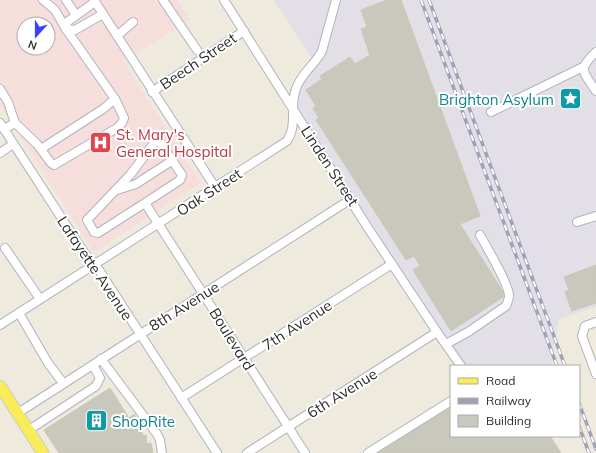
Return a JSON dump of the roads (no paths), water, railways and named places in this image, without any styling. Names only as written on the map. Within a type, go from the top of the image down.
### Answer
[{"type":"main road","points":[[0,386],[43,453]]},
{"type":"street","points":[[0,89],[8,102],[15,123],[30,136],[50,163],[54,166],[117,128],[122,123],[124,118],[115,99],[66,29],[55,10],[43,0]]},
{"type":"street","points":[[66,0],[76,15]]},
{"type":"street","points":[[163,0],[197,50]]},
{"type":"street","name":"Linden Street","points":[[224,0],[392,264],[437,332],[461,365]]},
{"type":"street","name":"Oak Street","points":[[0,325],[287,141],[292,134],[295,91],[300,79],[319,58],[336,0]]},
{"type":"street","points":[[66,29],[67,22],[94,1],[215,188]]},
{"type":"street","points":[[66,29],[75,30],[103,14]]},
{"type":"street","points":[[117,36],[133,22]]},
{"type":"street","name":"Beech Street","points":[[152,92],[244,31]]},
{"type":"street","points":[[491,112],[583,67],[585,62],[596,52]]},
{"type":"street","points":[[583,67],[585,74],[596,91]]},
{"type":"street","points":[[41,149],[103,109],[115,99]]},
{"type":"street","points":[[2,126],[15,123]]},
{"type":"street","name":"Lafayette Avenue","points":[[2,126],[217,453]]},
{"type":"street","points":[[159,141],[182,175],[180,180],[100,232],[96,233],[89,225],[88,218],[96,213],[117,190],[155,142],[159,141]]},
{"type":"street","points":[[0,153],[13,144]]},
{"type":"street","points":[[117,190],[136,184],[172,160]]},
{"type":"street","name":"8th Avenue","points":[[18,413],[351,199]]},
{"type":"street","name":"Boulevard","points":[[145,203],[305,453]]},
{"type":"street","points":[[577,222],[596,216]]},
{"type":"street","points":[[446,344],[468,332],[506,306],[508,300],[509,295],[500,273],[480,235]]},
{"type":"street","points":[[5,248],[40,300]]},
{"type":"street","name":"7th Avenue","points":[[181,398],[392,264]]},
{"type":"street","points":[[19,313],[48,363],[63,383]]},
{"type":"street","points":[[596,322],[585,326],[582,336],[596,374]]},
{"type":"street","name":"6th Avenue","points":[[247,453],[437,332]]},
{"type":"street","points":[[101,359],[157,434],[160,440],[162,453]]},
{"type":"street","points":[[29,430],[96,386],[100,378],[92,365]]},
{"type":"street","points":[[368,453],[450,402]]},
{"type":"railway","points":[[421,0],[557,365]]},
{"type":"railway","points":[[429,0],[565,365]]},
{"type":"railway","points":[[580,406],[596,449]]},
{"type":"railway","points":[[580,429],[589,453]]},
{"type":"place","name":"Brighton Asylum","points":[[570,99]]},
{"type":"place","name":"St. Mary's General Hospital","points":[[100,143]]},
{"type":"place","name":"ShopRite","points":[[96,421]]}]
